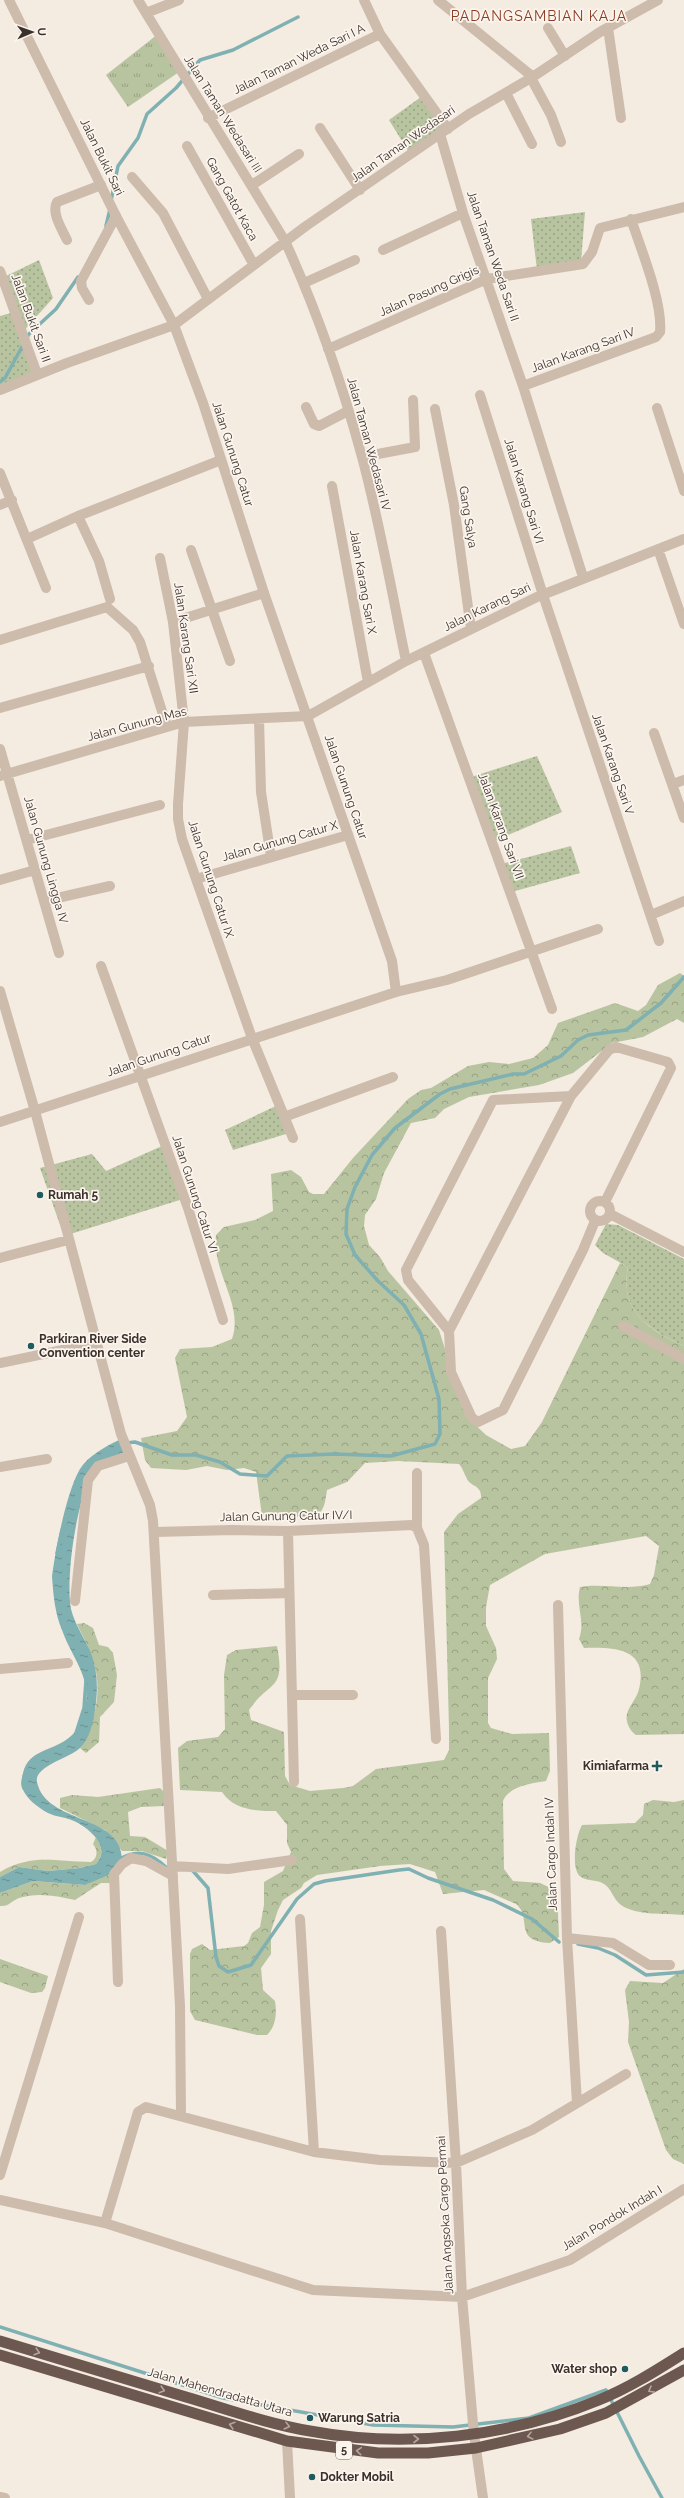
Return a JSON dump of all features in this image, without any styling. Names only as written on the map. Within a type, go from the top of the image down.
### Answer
[{"type":"highway","name":"Jalan Mahendradatta Utara","points":[[0,2341],[250,2416],[310,2431],[379,2439],[428,2439],[474,2435],[548,2418],[600,2400],[684,2353]]},
{"type":"highway","name":"5","points":[[0,2355],[287,2440],[378,2453],[428,2453],[476,2448],[560,2429],[606,2413],[684,2370]]},
{"type":"street","name":"Jalan Bukit Sari","points":[[9,0],[116,216],[174,325]]},
{"type":"street","name":"Jalan Taman Wedasari III","points":[[138,0],[208,118],[252,186],[285,242]]},
{"type":"street","points":[[146,13],[179,0]]},
{"type":"street","name":"Jalan Taman Weda Sari II","points":[[364,0],[380,34],[444,131],[463,213],[523,386]]},
{"type":"street","points":[[438,0],[532,77],[551,115],[561,142]]},
{"type":"street","name":"Jalan Taman Wedasari","points":[[0,390],[37,374],[174,325],[285,242],[444,131],[608,28],[658,0]]},
{"type":"street","points":[[548,28],[565,56]]},
{"type":"street","points":[[608,28],[621,118]]},
{"type":"street","name":"Jalan Taman Weda Sari I A","points":[[208,118],[380,34]]},
{"type":"street","points":[[506,93],[532,144]]},
{"type":"street","points":[[320,128],[360,190]]},
{"type":"street","name":"Gang Gatot Kaca","points":[[187,146],[254,265]]},
{"type":"street","points":[[252,186],[299,154]]},
{"type":"street","points":[[132,178],[163,213],[208,299]]},
{"type":"street","points":[[67,240],[56,213],[55,206],[57,202],[101,185]]},
{"type":"street","name":"Jalan Pasung Grigis","points":[[328,349],[487,279],[583,264],[592,252],[600,228],[631,219],[684,207]]},
{"type":"street","points":[[382,250],[463,213]]},
{"type":"street","points":[[89,300],[82,288],[81,281],[116,216]]},
{"type":"street","name":"Jalan Karang Sari IV","points":[[583,578],[523,386],[656,337],[660,332],[660,322],[651,283],[631,219]]},
{"type":"street","name":"Jalan Taman Wedasari IV","points":[[285,242],[304,283],[328,349],[362,456],[406,661]]},
{"type":"street","points":[[304,283],[355,260]]},
{"type":"street","name":"Jalan Bukit Sari II","points":[[0,271],[37,374]]},
{"type":"street","name":"Jalan Gunung Catur","points":[[174,325],[203,403],[264,593],[392,961],[396,992]]},
{"type":"street","name":"Jalan Karang Sari VI","points":[[480,395],[543,595]]},
{"type":"street","points":[[362,456],[415,447],[413,400]]},
{"type":"street","points":[[306,407],[314,424],[319,426],[348,411]]},
{"type":"street","points":[[657,408],[684,491]]},
{"type":"street","name":"Gang Salya","points":[[435,409],[454,505],[471,630]]},
{"type":"street","points":[[27,539],[78,516],[221,460]]},
{"type":"street","points":[[0,473],[46,588]]},
{"type":"street","name":"Jalan Karang Sari X","points":[[332,486],[368,682]]},
{"type":"street","points":[[0,505],[12,500]]},
{"type":"street","points":[[78,516],[99,561],[109,603],[133,630],[140,642],[149,666],[167,727]]},
{"type":"street","name":"Jalan Karang Sari","points":[[308,716],[406,661],[543,595],[658,548],[684,539]]},
{"type":"street","points":[[658,548],[684,624]]},
{"type":"street","points":[[191,550],[230,661]]},
{"type":"street","name":"Jalan Karang Sari XII","points":[[160,558],[173,622],[184,722]]},
{"type":"street","points":[[173,622],[264,593]]},
{"type":"street","name":"Jalan Karang Sari V","points":[[543,595],[659,941]]},
{"type":"street","points":[[0,640],[109,603]]},
{"type":"street","name":"Jalan Karang Sari VII","points":[[424,653],[533,951],[552,1010]]},
{"type":"street","points":[[0,708],[149,666]]},
{"type":"street","name":"Jalan Gunung Mas","points":[[4,775],[184,722],[308,716]]},
{"type":"street","points":[[259,719],[261,792],[271,857]]},
{"type":"street","name":"Jalan Gunung Catur IX","points":[[184,722],[178,819],[182,840],[252,1038],[293,1138]]},
{"type":"street","points":[[654,733],[684,818]]},
{"type":"street","name":"Jalan Gunung Lingga IV","points":[[0,749],[4,775],[26,840],[59,953]]},
{"type":"street","points":[[672,784],[684,780]]},
{"type":"street","points":[[26,840],[160,805]]},
{"type":"street","name":"Jalan Gunung Catur X","points":[[196,879],[348,835]]},
{"type":"street","points":[[0,880],[35,870]]},
{"type":"street","points":[[44,901],[110,886]]},
{"type":"street","points":[[651,916],[684,901]]},
{"type":"street","name":"Jalan Gunung Catur","points":[[0,1122],[252,1038],[396,992],[447,980],[598,930]]},
{"type":"street","name":"Jalan Gunung Catur VI","points":[[101,966],[188,1208],[223,1320]]},
{"type":"street","points":[[0,991],[35,1111],[68,1240],[121,1434],[150,1505],[155,1532],[180,2006],[181,2116]]},
{"type":"street","points":[[595,1221],[583,1250],[503,1410],[478,1422],[472,1418],[451,1372],[449,1332],[571,1096],[609,1050],[614,1048],[670,1063],[670,1070],[605,1202]]},
{"type":"street","points":[[284,1117],[393,1077]]},
{"type":"street","points":[[449,1332],[408,1280],[406,1270],[493,1100],[571,1096]]},
{"type":"street","points":[[600,1201],[605,1202],[610,1209],[610,1214],[604,1221],[595,1221],[589,1211],[591,1206],[600,1201]]},
{"type":"street","points":[[610,1214],[684,1252]]},
{"type":"street","points":[[0,1258],[68,1240]]},
{"type":"street","points":[[623,1326],[684,1359]]},
{"type":"street","points":[[0,1363],[96,1343]]},
{"type":"street","points":[[75,1601],[88,1480],[98,1466],[129,1454]]},
{"type":"street","points":[[0,1466],[47,1459]]},
{"type":"street","points":[[417,1473],[417,1528],[424,1545],[436,1739]]},
{"type":"street","name":"Jalan Gunung Catur IV/I","points":[[155,1532],[232,1530],[288,1531],[412,1525],[417,1528]]},
{"type":"street","points":[[288,1531],[294,1782]]},
{"type":"street","points":[[213,1594],[289,1593]]},
{"type":"street","name":"Jalan Cargo Indah IV","points":[[558,1605],[567,1938],[577,2103]]},
{"type":"street","points":[[0,1669],[68,1663]]},
{"type":"street","points":[[292,1695],[353,1695]]},
{"type":"street","points":[[118,1982],[114,1874],[122,1864],[131,1858],[146,1861],[173,1871],[228,1869],[292,1860]]},
{"type":"street","points":[[0,2175],[80,1917]]},
{"type":"street","points":[[300,1919],[314,2152]]},
{"type":"street","name":"Jalan Angsoka Cargo Permai","points":[[441,1931],[456,2163],[462,2297],[474,2435],[483,2498]]},
{"type":"street","points":[[567,1938],[613,1943],[649,1965],[670,1965]]},
{"type":"street","points":[[105,2223],[138,2112],[146,2107],[314,2152],[380,2160],[456,2163],[532,2130],[626,2074]]},
{"type":"street","name":"Jalan Pondok Indah I","points":[[462,2297],[570,2260],[684,2189]]},
{"type":"street","points":[[0,2200],[105,2223],[313,2290],[462,2297]]},
{"type":"street","points":[[287,2440],[290,2498]]},
{"type":"street","points":[[0,2497],[5,2498]]},
{"type":"green space","points":[[158,34],[179,72],[128,107],[106,75]]},
{"type":"green space","points":[[421,97],[448,127],[410,154],[389,120]]},
{"type":"green space","points":[[585,212],[581,261],[537,270],[531,219]]},
{"type":"green space","points":[[39,260],[53,298],[21,334],[33,375],[0,390],[0,316],[11,313],[0,279]]},
{"type":"green space","points":[[537,756],[562,812],[494,841],[465,779]]},
{"type":"green space","points":[[571,846],[580,873],[508,893],[501,864]]},
{"type":"green space","points":[[680,973],[684,976],[684,1023],[677,1019],[643,1037],[612,1043],[573,1073],[539,1085],[469,1097],[444,1109],[435,1118],[411,1123],[384,1173],[376,1199],[365,1215],[364,1226],[369,1245],[380,1257],[388,1271],[439,1330],[466,1416],[486,1435],[511,1449],[525,1446],[542,1422],[620,1263],[628,1267],[626,1282],[628,1296],[640,1317],[659,1333],[684,1346],[684,1734],[636,1735],[633,1733],[629,1728],[627,1714],[639,1689],[641,1675],[639,1665],[634,1658],[617,1650],[607,1648],[584,1648],[579,1639],[581,1632],[579,1601],[580,1587],[633,1587],[650,1584],[654,1575],[659,1546],[646,1536],[545,1554],[490,1585],[486,1607],[486,1626],[496,1648],[497,1659],[488,1678],[488,1723],[491,1728],[512,1734],[549,1733],[550,1771],[546,1781],[522,1786],[510,1792],[503,1801],[504,1869],[513,1881],[540,1883],[557,1891],[559,1937],[550,1943],[531,1938],[525,1928],[521,1910],[516,1904],[484,1890],[443,1894],[435,1872],[410,1864],[380,1866],[317,1875],[304,1883],[301,1888],[283,1900],[271,1931],[271,1954],[261,1968],[263,1990],[275,2001],[276,2010],[274,2023],[267,2035],[257,2035],[195,2020],[190,2011],[190,1954],[192,1949],[202,1944],[210,1950],[244,1946],[248,1943],[252,1933],[260,1927],[264,1905],[264,1882],[283,1871],[291,1852],[287,1843],[287,1825],[276,1811],[260,1811],[239,1806],[233,1803],[222,1792],[180,1790],[178,1748],[187,1741],[218,1737],[225,1729],[224,1675],[227,1655],[236,1650],[277,1646],[279,1671],[277,1679],[249,1710],[251,1720],[284,1732],[285,1776],[290,1785],[310,1791],[343,1788],[353,1786],[376,1769],[444,1760],[449,1750],[449,1729],[444,1532],[458,1514],[481,1498],[480,1491],[469,1482],[459,1464],[398,1461],[365,1463],[347,1482],[327,1490],[325,1502],[317,1515],[313,1517],[262,1516],[256,1472],[244,1468],[227,1470],[207,1466],[186,1470],[151,1468],[145,1460],[141,1438],[177,1431],[187,1417],[175,1358],[180,1349],[212,1347],[232,1339],[235,1326],[234,1313],[218,1263],[216,1235],[224,1227],[255,1220],[273,1211],[271,1174],[291,1170],[301,1177],[309,1192],[313,1194],[324,1194],[353,1158],[408,1099],[421,1090],[431,1088],[468,1066],[489,1062],[509,1064],[533,1058],[548,1045],[558,1023],[615,1003],[638,1011],[646,1005],[658,985]]},
{"type":"green space","points":[[278,1105],[286,1134],[233,1150],[225,1130]]},
{"type":"green space","points":[[162,1146],[183,1199],[64,1236],[40,1168],[92,1154],[106,1171]]},
{"type":"green space","points":[[606,1224],[618,1225],[684,1259],[684,1346],[659,1333],[648,1325],[639,1317],[632,1307],[628,1296],[626,1282],[628,1267],[603,1253],[595,1245]]},
{"type":"green space","points":[[84,1623],[93,1628],[99,1645],[108,1647],[113,1653],[117,1675],[114,1702],[100,1717],[99,1742],[86,1753],[80,1748],[89,1731],[95,1712],[97,1702],[97,1682],[93,1659],[77,1624]]},
{"type":"green space","points":[[160,1788],[164,1792],[164,1806],[141,1807],[128,1812],[130,1836],[145,1837],[168,1851],[166,1859],[142,1851],[122,1851],[105,1830],[60,1808],[60,1798],[72,1795],[98,1797]]},
{"type":"green space","points":[[653,1800],[674,1802],[684,1800],[684,1915],[651,1913],[628,1909],[618,1903],[607,1886],[601,1882],[587,1880],[581,1877],[576,1867],[576,1844],[582,1825],[635,1823],[643,1815],[644,1804]]},
{"type":"green space","points":[[96,1837],[100,1844],[101,1854],[99,1861],[96,1864],[80,1868],[48,1871],[19,1867],[0,1877],[0,1872],[12,1866],[34,1860],[91,1862],[96,1856],[95,1846],[93,1844]]},
{"type":"green space","points":[[113,1870],[112,1883],[101,1883],[75,1900],[54,1896],[33,1895],[16,1899],[8,1905],[0,1906],[0,1893],[33,1881],[85,1885]]},
{"type":"green space","points":[[0,1959],[48,1976],[45,1988],[42,1992],[31,1993],[0,1982]]},
{"type":"green space","points":[[684,1969],[684,2164],[673,2159],[666,2150],[628,2042],[629,2022],[625,1990],[630,1981],[663,1983]]},
{"type":"water","points":[[119,1440],[124,1452],[102,1462],[93,1473],[86,1489],[75,1532],[70,1576],[71,1609],[91,1653],[96,1674],[97,1695],[92,1725],[89,1735],[80,1748],[41,1771],[37,1782],[43,1796],[54,1806],[98,1826],[110,1834],[119,1846],[122,1861],[108,1875],[85,1885],[33,1881],[0,1893],[0,1877],[19,1867],[48,1871],[80,1868],[96,1864],[100,1858],[100,1845],[92,1833],[74,1821],[48,1813],[40,1808],[27,1796],[22,1788],[21,1782],[26,1765],[31,1759],[37,1754],[65,1741],[77,1729],[82,1718],[86,1703],[85,1681],[60,1624],[55,1603],[52,1576],[66,1506],[75,1479],[83,1464],[92,1456],[103,1448]]},
{"type":"waterway","points":[[111,201],[118,166],[138,138],[147,114],[176,88],[200,60],[233,50],[298,17]]},
{"type":"waterway","points":[[106,226],[110,209]]},
{"type":"waterway","points":[[0,382],[5,378],[29,334],[56,309],[78,277]]},
{"type":"waterway","points":[[126,1443],[135,1442],[172,1455],[196,1455],[220,1462],[240,1474],[267,1476],[287,1456],[334,1454],[391,1456],[435,1444],[440,1434],[439,1399],[421,1334],[404,1305],[378,1281],[355,1255],[346,1234],[347,1209],[355,1187],[372,1155],[395,1128],[440,1094],[450,1089],[513,1074],[524,1074],[561,1056],[578,1040],[588,1035],[626,1030],[661,1003],[684,977]]},
{"type":"waterway","points":[[57,1553],[62,1530]]},
{"type":"waterway","points":[[76,1733],[84,1708],[86,1680]]},
{"type":"waterway","points":[[118,1860],[125,1856],[138,1853],[150,1856],[167,1868]]},
{"type":"waterway","points":[[193,1871],[208,1888],[216,1957],[219,1966],[228,1972],[251,1965],[297,1899],[314,1884],[325,1881],[409,1869],[428,1878],[493,1900],[532,1919],[559,1942]]},
{"type":"waterway","points":[[578,1944],[598,1948],[615,1955],[646,1975],[684,1972]]},
{"type":"waterway","points":[[0,2327],[223,2398],[373,2425],[453,2427],[529,2418],[606,2390],[662,2498]]},
{"type":"place","name":"Rumah 5","points":[[40,1195]]},
{"type":"place","name":"Parkiran River Side Convention center","points":[[31,1346]]},
{"type":"place","name":"Kimiafarma","points":[[657,1766]]},
{"type":"place","name":"Water shop","points":[[625,2369]]},
{"type":"place","name":"Warung Satria","points":[[310,2418]]},
{"type":"place","name":"Dokter Mobil","points":[[312,2477]]},
{"type":"district","name":"PADANGSAMBIAN KAJA","points":[[539,16]]}]
